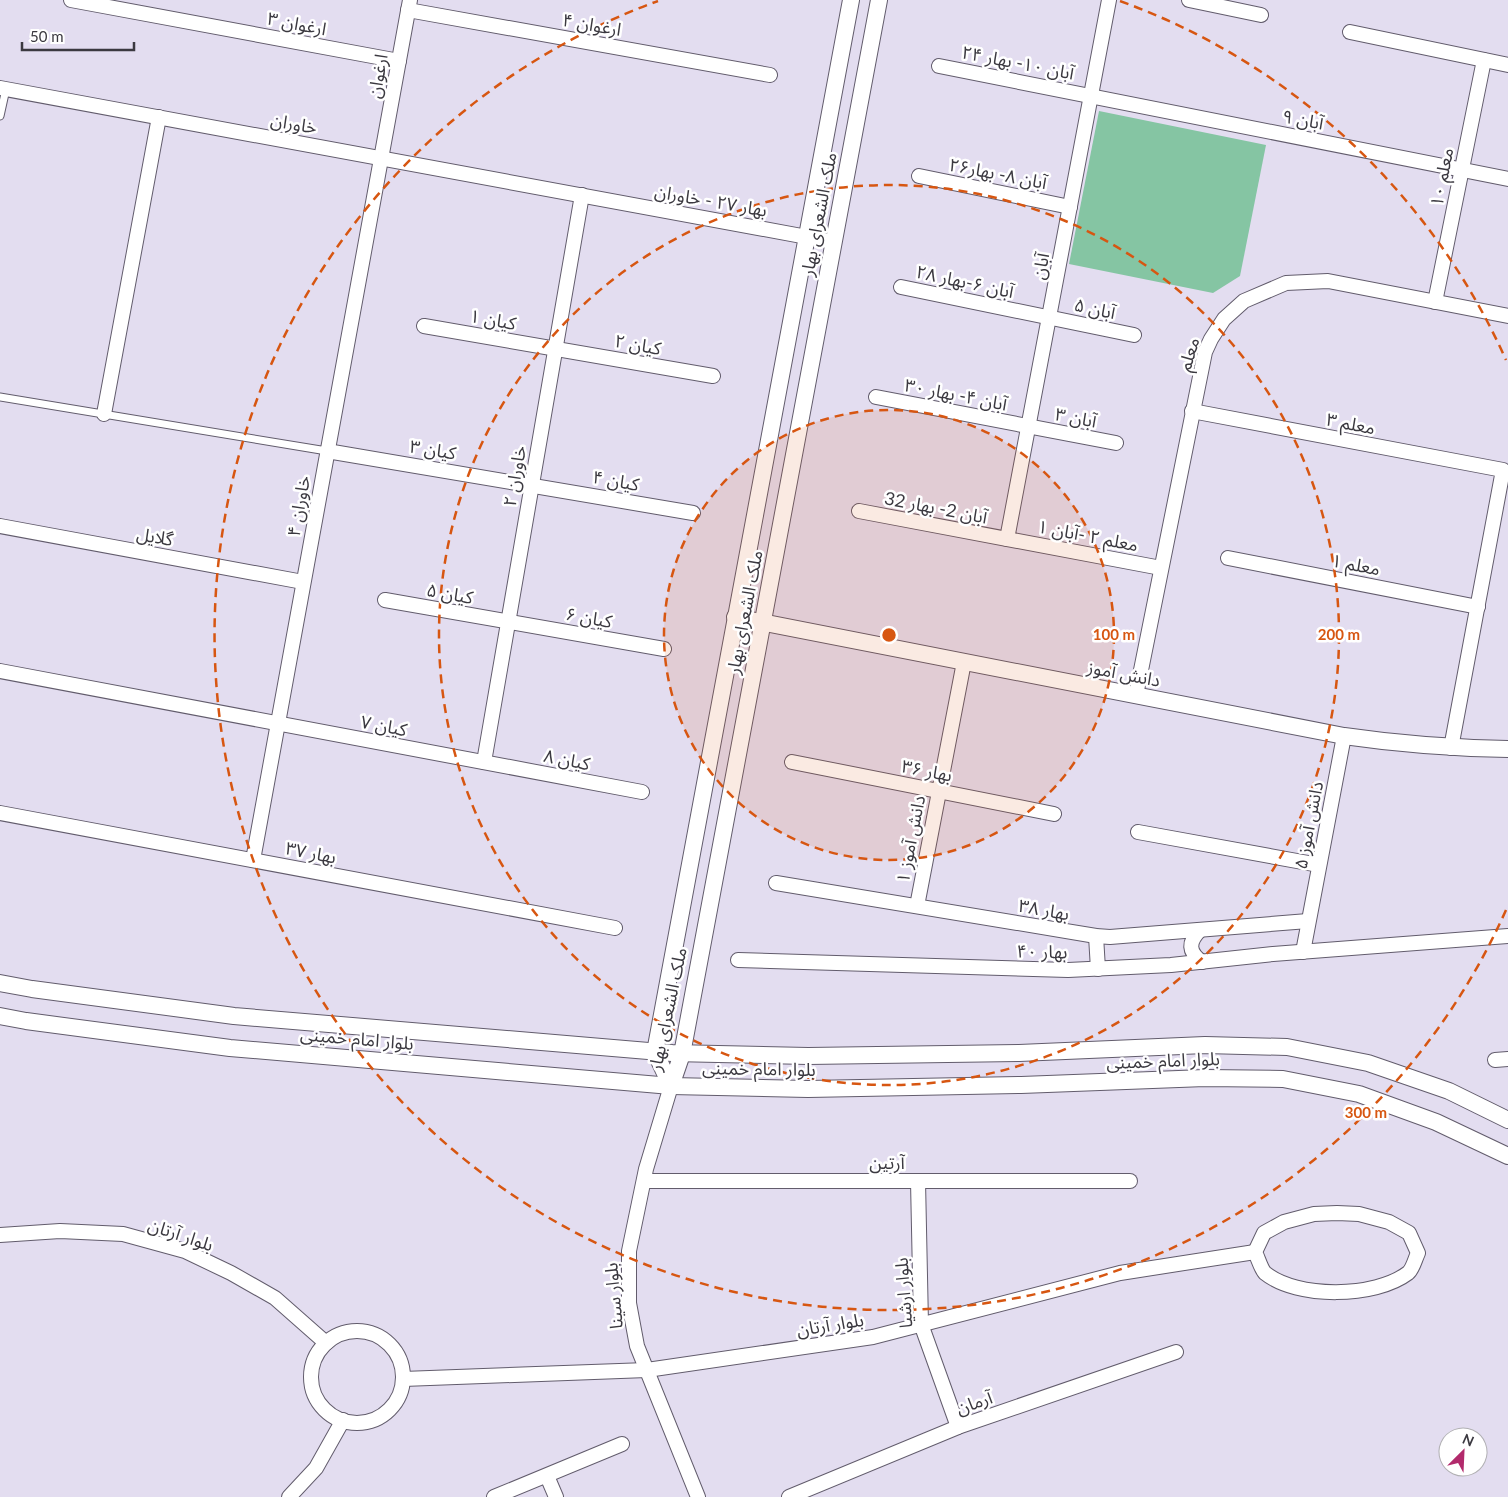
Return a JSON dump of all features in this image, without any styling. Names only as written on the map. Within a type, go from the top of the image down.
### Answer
[{"type":"street","name":"ارغوان ۳","points":[[71,0],[398,61]]},
{"type":"street","name":"ملک الشعرای بهار","points":[[671,1086],[655,1052],[851,0]]},
{"type":"street","name":"ملک الشعرای بهار","points":[[671,1086],[682,1054],[878,0]]},
{"type":"street","name":"آبان","points":[[1007,539],[1109,0]]},
{"type":"street","points":[[1189,0],[1261,15]]},
{"type":"street","name":"ارغوان","points":[[381,158],[409,5]]},
{"type":"street","name":"ارغوان ۴","points":[[409,5],[770,75]]},
{"type":"street","points":[[1350,32],[1508,64]]},
{"type":"street","name":"معلم ۱۰","points":[[1435,302],[1484,60]]},
{"type":"street","name":"آبان ۱۰- بهار ۲۴","points":[[939,66],[1091,96]]},
{"type":"street","name":"خاوران","points":[[3,88],[582,195]]},
{"type":"street","name":"آبان ۹","points":[[1091,96],[1508,179]]},
{"type":"street","points":[[104,414],[159,117]]},
{"type":"street","name":"خاوران ۴","points":[[253,860],[381,158]]},
{"type":"street","name":"۲۶آبان ۸- بهار","points":[[919,176],[1070,206]]},
{"type":"street","name":"بهار ۲۷ - خاوران","points":[[582,195],[834,242]]},
{"type":"street","name":"خاوران ۲","points":[[484,762],[582,195]]},
{"type":"street","name":"معلم","points":[[1136,695],[1205,352],[1211,338],[1224,319],[1244,301],[1272,288],[1286,283],[1328,281],[1508,316]]},
{"type":"street","name":"آبان ۶-بهار ۲۸","points":[[902,287],[1049,318]]},
{"type":"street","name":"آبان ۵","points":[[1049,318],[1134,335]]},
{"type":"street","name":"کیان ۱","points":[[424,326],[555,348]]},
{"type":"street","name":"کیان ۲","points":[[555,348],[713,376]]},
{"type":"street","name":"آبان ۴- بهار ۳۰","points":[[876,398],[1029,427]]},
{"type":"street","name":"معلم ۳","points":[[1192,411],[1504,470],[1478,607]]},
{"type":"street","name":"آبان ۳","points":[[1029,427],[1116,443]]},
{"type":"street","name":"کیان ۳","points":[[327,450],[532,484]]},
{"type":"street","name":"کیان ۴","points":[[532,484],[693,513]]},
{"type":"street","name":"آبان 2- بهار 32","points":[[859,511],[1007,539]]},
{"type":"street","name":"گلایل","points":[[0,526],[303,582]]},
{"type":"street","name":"معلم ۲ -آبان ۱","points":[[1007,539],[1161,568]]},
{"type":"street","name":"معلم ۱","points":[[1228,558],[1478,607]]},
{"type":"street","name":"کیان ۵","points":[[385,600],[508,622]]},
{"type":"street","points":[[1451,748],[1478,607]]},
{"type":"street","name":"دانش آموز","points":[[736,617],[1344,736],[1401,744],[1451,748],[1508,749]]},
{"type":"street","name":"کیان ۶","points":[[508,622],[664,649]]},
{"type":"street","name":"دانش آموز ۱","points":[[917,906],[964,662]]},
{"type":"street","name":"کیان ۷","points":[[0,672],[484,762]]},
{"type":"street","name":"دانش آموز ۵","points":[[1303,952],[1344,736]]},
{"type":"street","name":"کیان ۸","points":[[484,762],[642,792]]},
{"type":"street","name":"بهار ۳۶","points":[[792,762],[1054,814]]},
{"type":"street","name":"بهار ۳۷","points":[[0,813],[615,928]]},
{"type":"street","points":[[1138,832],[1319,865]]},
{"type":"street","name":"بهار ۳۸","points":[[776,883],[1096,936],[1110,937],[1308,921]]},
{"type":"street","points":[[1200,930],[1193,937],[1191,947],[1194,956],[1202,962]]},
{"type":"street","points":[[1096,936],[1098,969]]},
{"type":"street","name":"بهار ۴۰","points":[[738,960],[1068,970],[1202,962],[1345,948],[1508,936]]},
{"type":"street","name":"بلوار امام خمینی","points":[[0,983],[234,1016],[682,1054],[808,1056],[1019,1053],[1205,1045],[1287,1047],[1368,1063],[1449,1091],[1508,1120]]},
{"type":"street","name":"بلوار امام خمینی","points":[[0,1016],[230,1048],[671,1086],[808,1089],[1021,1085],[1205,1078],[1284,1079],[1359,1094],[1436,1122],[1508,1156]]},
{"type":"street","name":"بلوار سینا","points":[[671,1086],[644,1181],[629,1251],[629,1303],[637,1346],[698,1497]]},
{"type":"street","name":"آرتین","points":[[644,1181],[1130,1181]]},
{"type":"street","name":"بلوار ارشیا","points":[[918,1181],[921,1324],[958,1427]]},
{"type":"street","points":[[1337,1213],[1359,1214],[1389,1222],[1409,1233],[1418,1253],[1409,1272],[1389,1283],[1359,1290],[1337,1292],[1315,1290],[1284,1283],[1264,1272],[1256,1252],[1264,1233],[1284,1222],[1314,1214],[1337,1213]]},
{"type":"street","name":"بلوار آرتان","points":[[0,1235],[60,1231],[123,1234],[186,1251],[231,1273],[275,1298],[326,1343]]},
{"type":"street","name":"بلوار آرتان","points":[[403,1379],[647,1370],[873,1336],[1120,1273],[1256,1252]]},
{"type":"street","points":[[359,1331],[371,1333],[382,1338],[391,1346],[398,1356],[402,1367],[403,1379],[401,1391],[396,1402],[383,1414],[367,1421],[355,1422],[343,1420],[332,1415],[323,1407],[316,1398],[311,1374],[318,1352],[326,1343],[336,1336],[347,1332],[359,1331]]},
{"type":"street","name":"آرمان","points":[[789,1497],[958,1427],[1176,1352]]},
{"type":"street","points":[[289,1497],[316,1468],[343,1420]]},
{"type":"street","points":[[494,1497],[622,1444]]},
{"type":"street","points":[[547,1476],[556,1497]]},
{"type":"lane","points":[[0,116],[3,88]]},
{"type":"lane","points":[[0,396],[327,450]]},
{"type":"green space","points":[[1099,111],[1266,145],[1240,276],[1213,293],[1069,264]]}]
